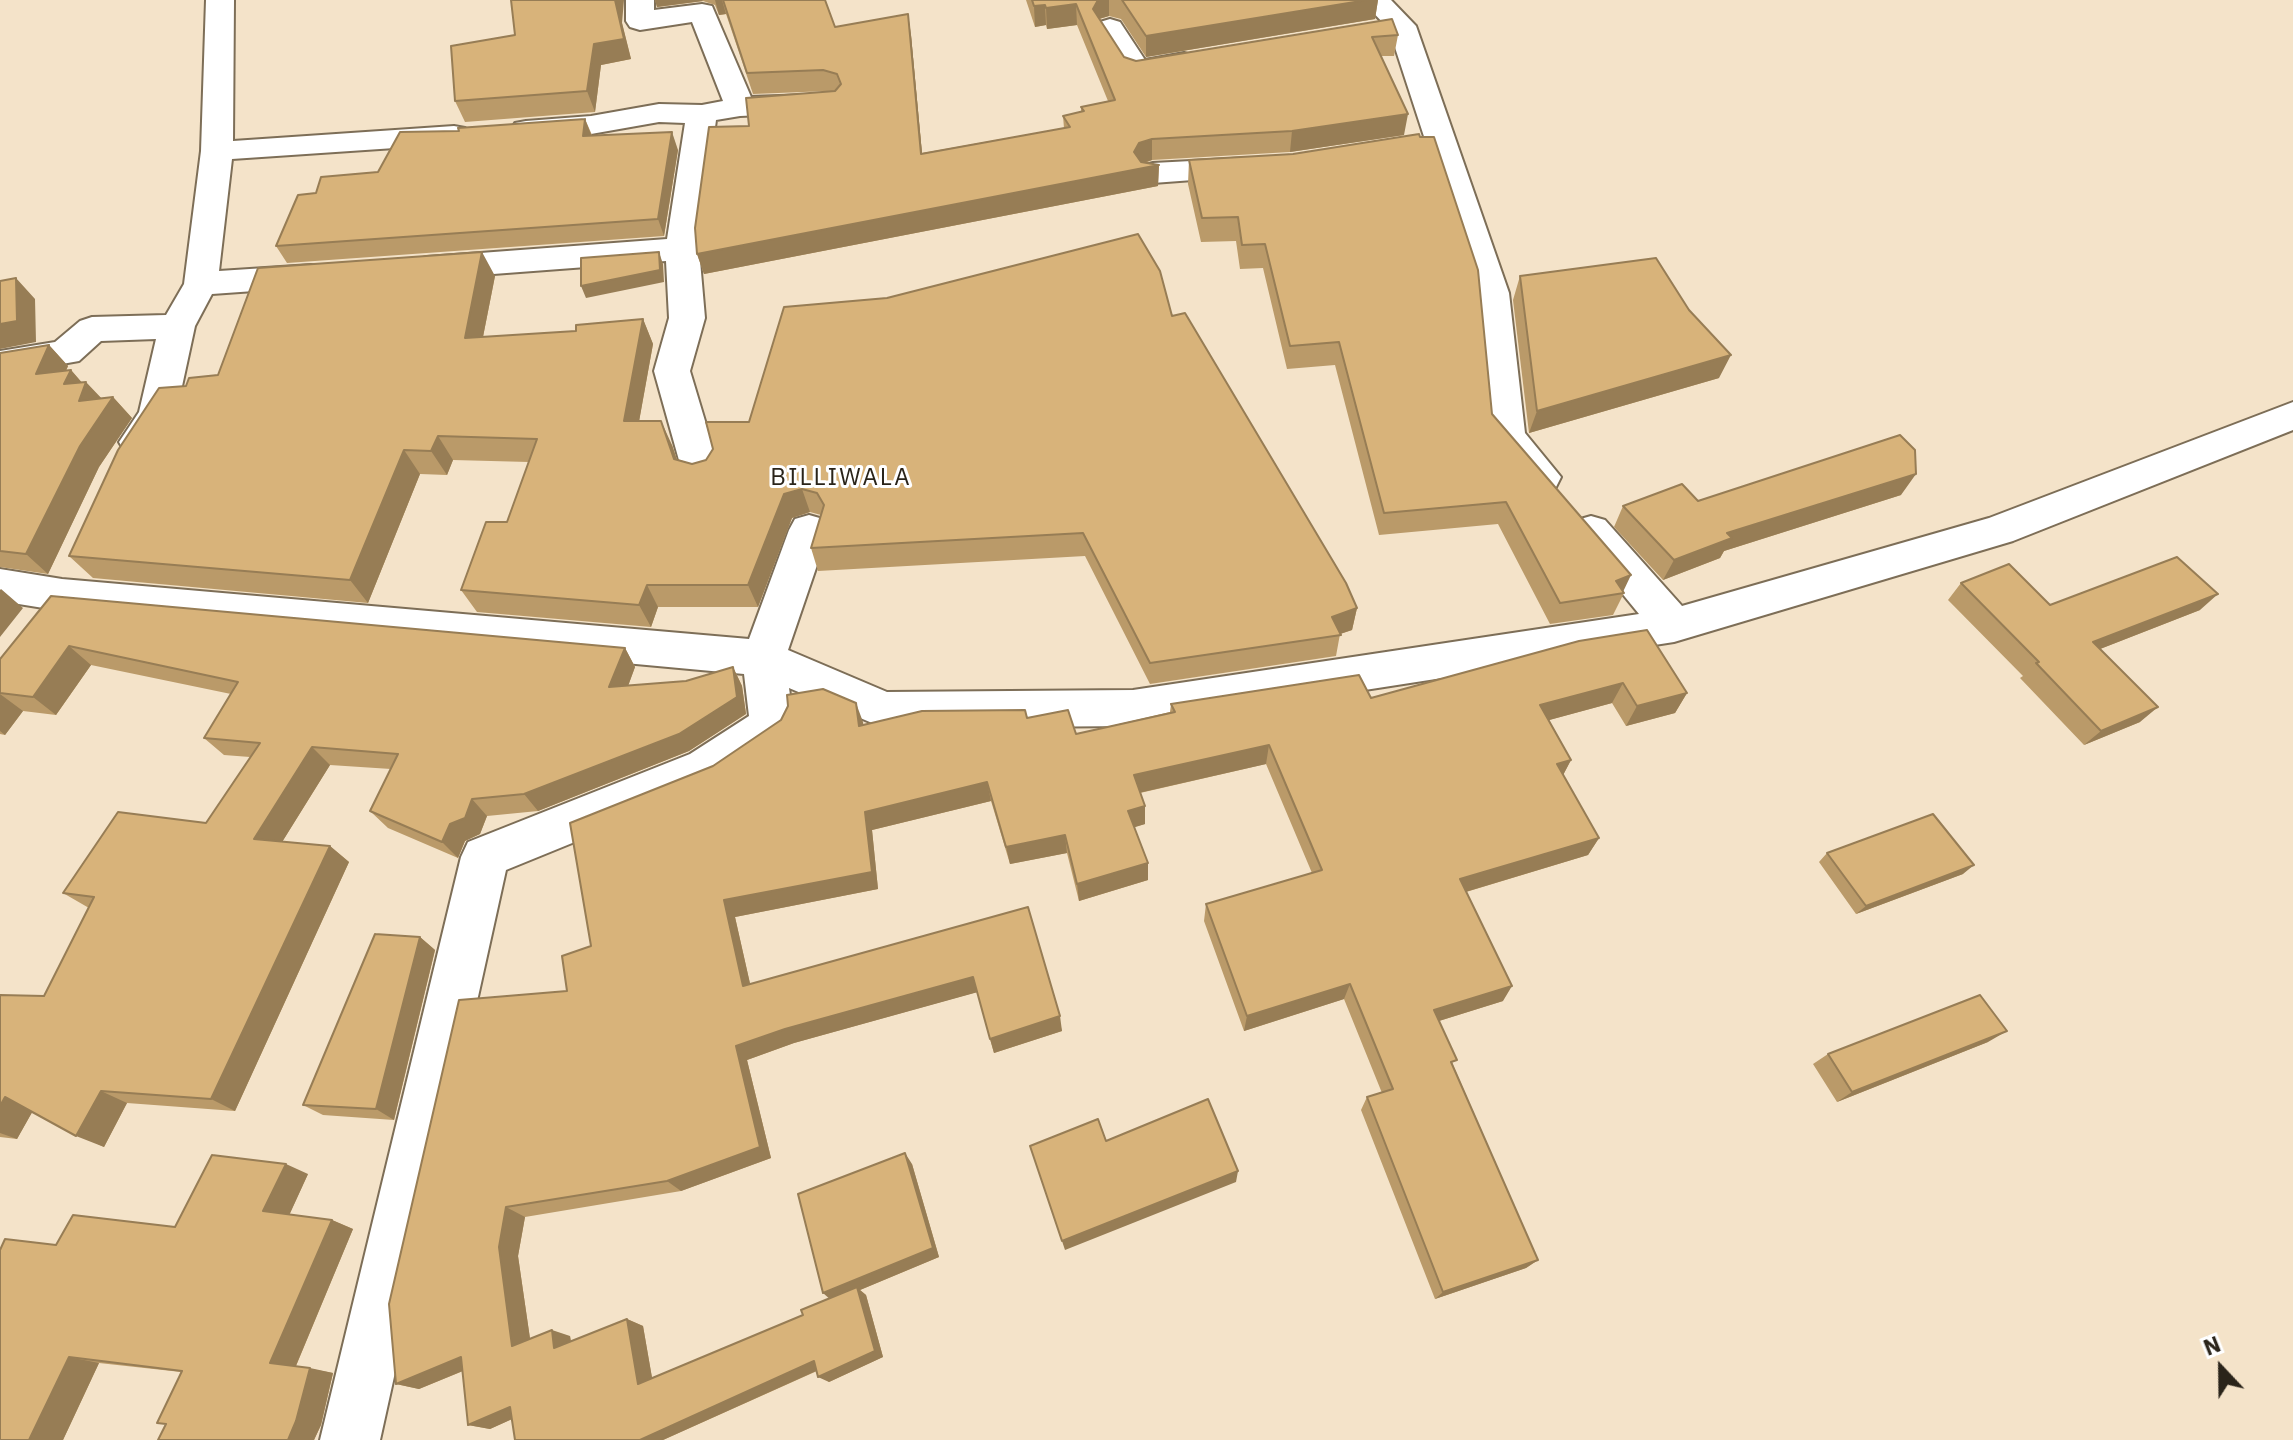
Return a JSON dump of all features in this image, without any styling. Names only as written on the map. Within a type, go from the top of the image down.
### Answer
[{"type":"street","points":[[121,468],[157,414],[177,326],[201,284],[217,151],[220,0]]},
{"type":"street","points":[[640,0],[640,21],[702,12],[740,107]]},
{"type":"street","points":[[1382,19],[1426,143],[1492,293],[1507,437],[1674,625]]},
{"type":"street","points":[[1110,28],[1137,70],[1215,57]]},
{"type":"street","points":[[217,151],[591,125],[659,113],[702,114],[740,107],[828,103]]},
{"type":"street","points":[[701,471],[672,371],[687,318],[682,249],[702,114]]},
{"type":"street","points":[[1153,173],[1275,166]]},
{"type":"street","points":[[403,269],[682,249]]},
{"type":"street","points":[[201,284],[341,274]]},
{"type":"street","points":[[0,363],[66,352],[92,329],[177,326]]},
{"type":"street","points":[[0,585],[68,580],[764,658],[884,710],[1133,708],[1674,625],[1999,530],[2293,415]]},
{"type":"street","points":[[350,1440],[485,857],[706,768],[772,724],[764,658],[809,530]]},
{"type":"street","points":[[35,628],[68,580]]},
{"type":"building","points":[[511,0],[615,0],[624,39],[594,44],[587,91],[455,101],[451,46],[515,35]]},
{"type":"building","points":[[723,0],[825,0],[835,27],[908,14],[921,154],[1070,127],[1063,116],[1084,111],[1081,107],[1115,100],[1076,4],[1046,8],[1045,5],[1034,6],[1032,0],[1098,0],[1093,9],[1124,57],[1136,61],[1392,19],[1398,35],[1372,37],[1408,114],[1292,131],[1152,139],[1139,143],[1134,152],[1141,162],[1159,165],[697,254],[695,228],[709,127],[749,126],[746,98],[835,91],[841,84],[837,74],[823,70],[747,73]]},
{"type":"building","points":[[1122,0],[1367,0],[1146,36]]},
{"type":"building","points":[[585,119],[583,136],[672,132],[658,219],[276,246],[298,195],[316,193],[321,177],[378,172],[400,132],[459,131],[458,128]]},
{"type":"building","points":[[1419,134],[1420,137],[1434,137],[1478,270],[1492,414],[1631,575],[1616,581],[1624,593],[1560,603],[1506,502],[1384,513],[1339,342],[1290,346],[1265,244],[1242,245],[1238,217],[1202,218],[1189,160],[1293,154]]},
{"type":"building","points":[[1138,234],[1160,271],[1172,316],[1185,313],[1346,583],[1357,608],[1332,617],[1341,635],[1150,663],[1083,533],[811,548],[824,505],[817,493],[802,489],[784,494],[748,585],[647,585],[639,605],[461,590],[486,522],[507,522],[537,439],[438,436],[431,451],[404,450],[350,580],[69,556],[118,450],[159,388],[186,386],[189,378],[218,375],[258,268],[482,252],[465,338],[576,331],[576,325],[643,319],[624,421],[661,421],[674,459],[692,464],[706,460],[713,449],[706,422],[749,422],[784,307],[887,298]]},
{"type":"building","points":[[659,252],[660,270],[581,286],[581,258]]},
{"type":"building","points":[[1656,258],[1689,310],[1731,355],[1537,411],[1520,276]]},
{"type":"building","points":[[16,278],[17,321],[0,324],[0,281]]},
{"type":"building","points":[[49,345],[36,374],[71,370],[64,384],[86,382],[79,401],[113,397],[80,446],[26,554],[0,551],[0,353]]},
{"type":"building","points":[[1900,435],[1915,450],[1916,474],[1727,533],[1732,538],[1674,560],[1623,506],[1682,484],[1698,501]]},
{"type":"building","points":[[2177,557],[2218,594],[2093,642],[2158,707],[2101,731],[1961,583],[2009,564],[2050,605]]},
{"type":"building","points":[[51,596],[625,648],[609,687],[686,681],[733,667],[737,697],[679,734],[524,794],[472,799],[465,818],[450,824],[442,842],[370,811],[398,754],[312,747],[254,839],[330,846],[211,1099],[101,1091],[76,1136],[5,1097],[0,1106],[0,995],[44,996],[94,897],[63,893],[118,812],[206,823],[260,743],[204,738],[238,682],[69,646],[33,697],[0,693],[0,659]]},
{"type":"building","points":[[1647,630],[1687,693],[1637,706],[1623,683],[1540,705],[1571,760],[1557,764],[1599,838],[1460,879],[1512,986],[1434,1010],[1457,1060],[1451,1062],[1538,1260],[1443,1292],[1367,1097],[1393,1089],[1350,984],[1247,1016],[1206,904],[1322,870],[1269,745],[1134,775],[1145,806],[1128,811],[1148,863],[1077,884],[1065,835],[1006,847],[987,782],[865,812],[872,872],[724,900],[743,986],[1028,907],[1060,1016],[990,1039],[973,977],[785,1029],[736,1046],[760,1147],[667,1181],[506,1207],[499,1247],[512,1346],[552,1330],[554,1348],[627,1319],[638,1384],[803,1315],[801,1310],[857,1287],[875,1351],[818,1377],[814,1361],[640,1440],[515,1440],[510,1407],[468,1425],[461,1357],[396,1384],[389,1304],[459,1000],[567,991],[562,956],[591,946],[570,823],[713,766],[781,720],[788,706],[787,695],[823,689],[856,703],[859,726],[922,711],[1025,710],[1027,718],[1068,710],[1076,734],[1175,712],[1171,704],[1359,675],[1371,698],[1579,641]]},
{"type":"building","points":[[1933,814],[1974,865],[1866,906],[1827,853]]},
{"type":"building","points":[[375,934],[420,937],[376,1109],[303,1105]]},
{"type":"building","points":[[1980,995],[2007,1031],[1852,1092],[1828,1054]]},
{"type":"building","points":[[1208,1099],[1238,1171],[1062,1241],[1030,1146],[1098,1119],[1106,1141]]},
{"type":"building","points":[[905,1153],[933,1248],[823,1293],[798,1194]]},
{"type":"building","points":[[212,1155],[286,1164],[263,1211],[332,1220],[270,1363],[310,1368],[288,1440],[158,1440],[166,1424],[157,1423],[182,1371],[69,1357],[29,1440],[0,1440],[0,1250],[5,1239],[56,1245],[73,1215],[175,1227]]},
{"type":"district","name":"BILLIWALA","points":[[841,478]]}]
